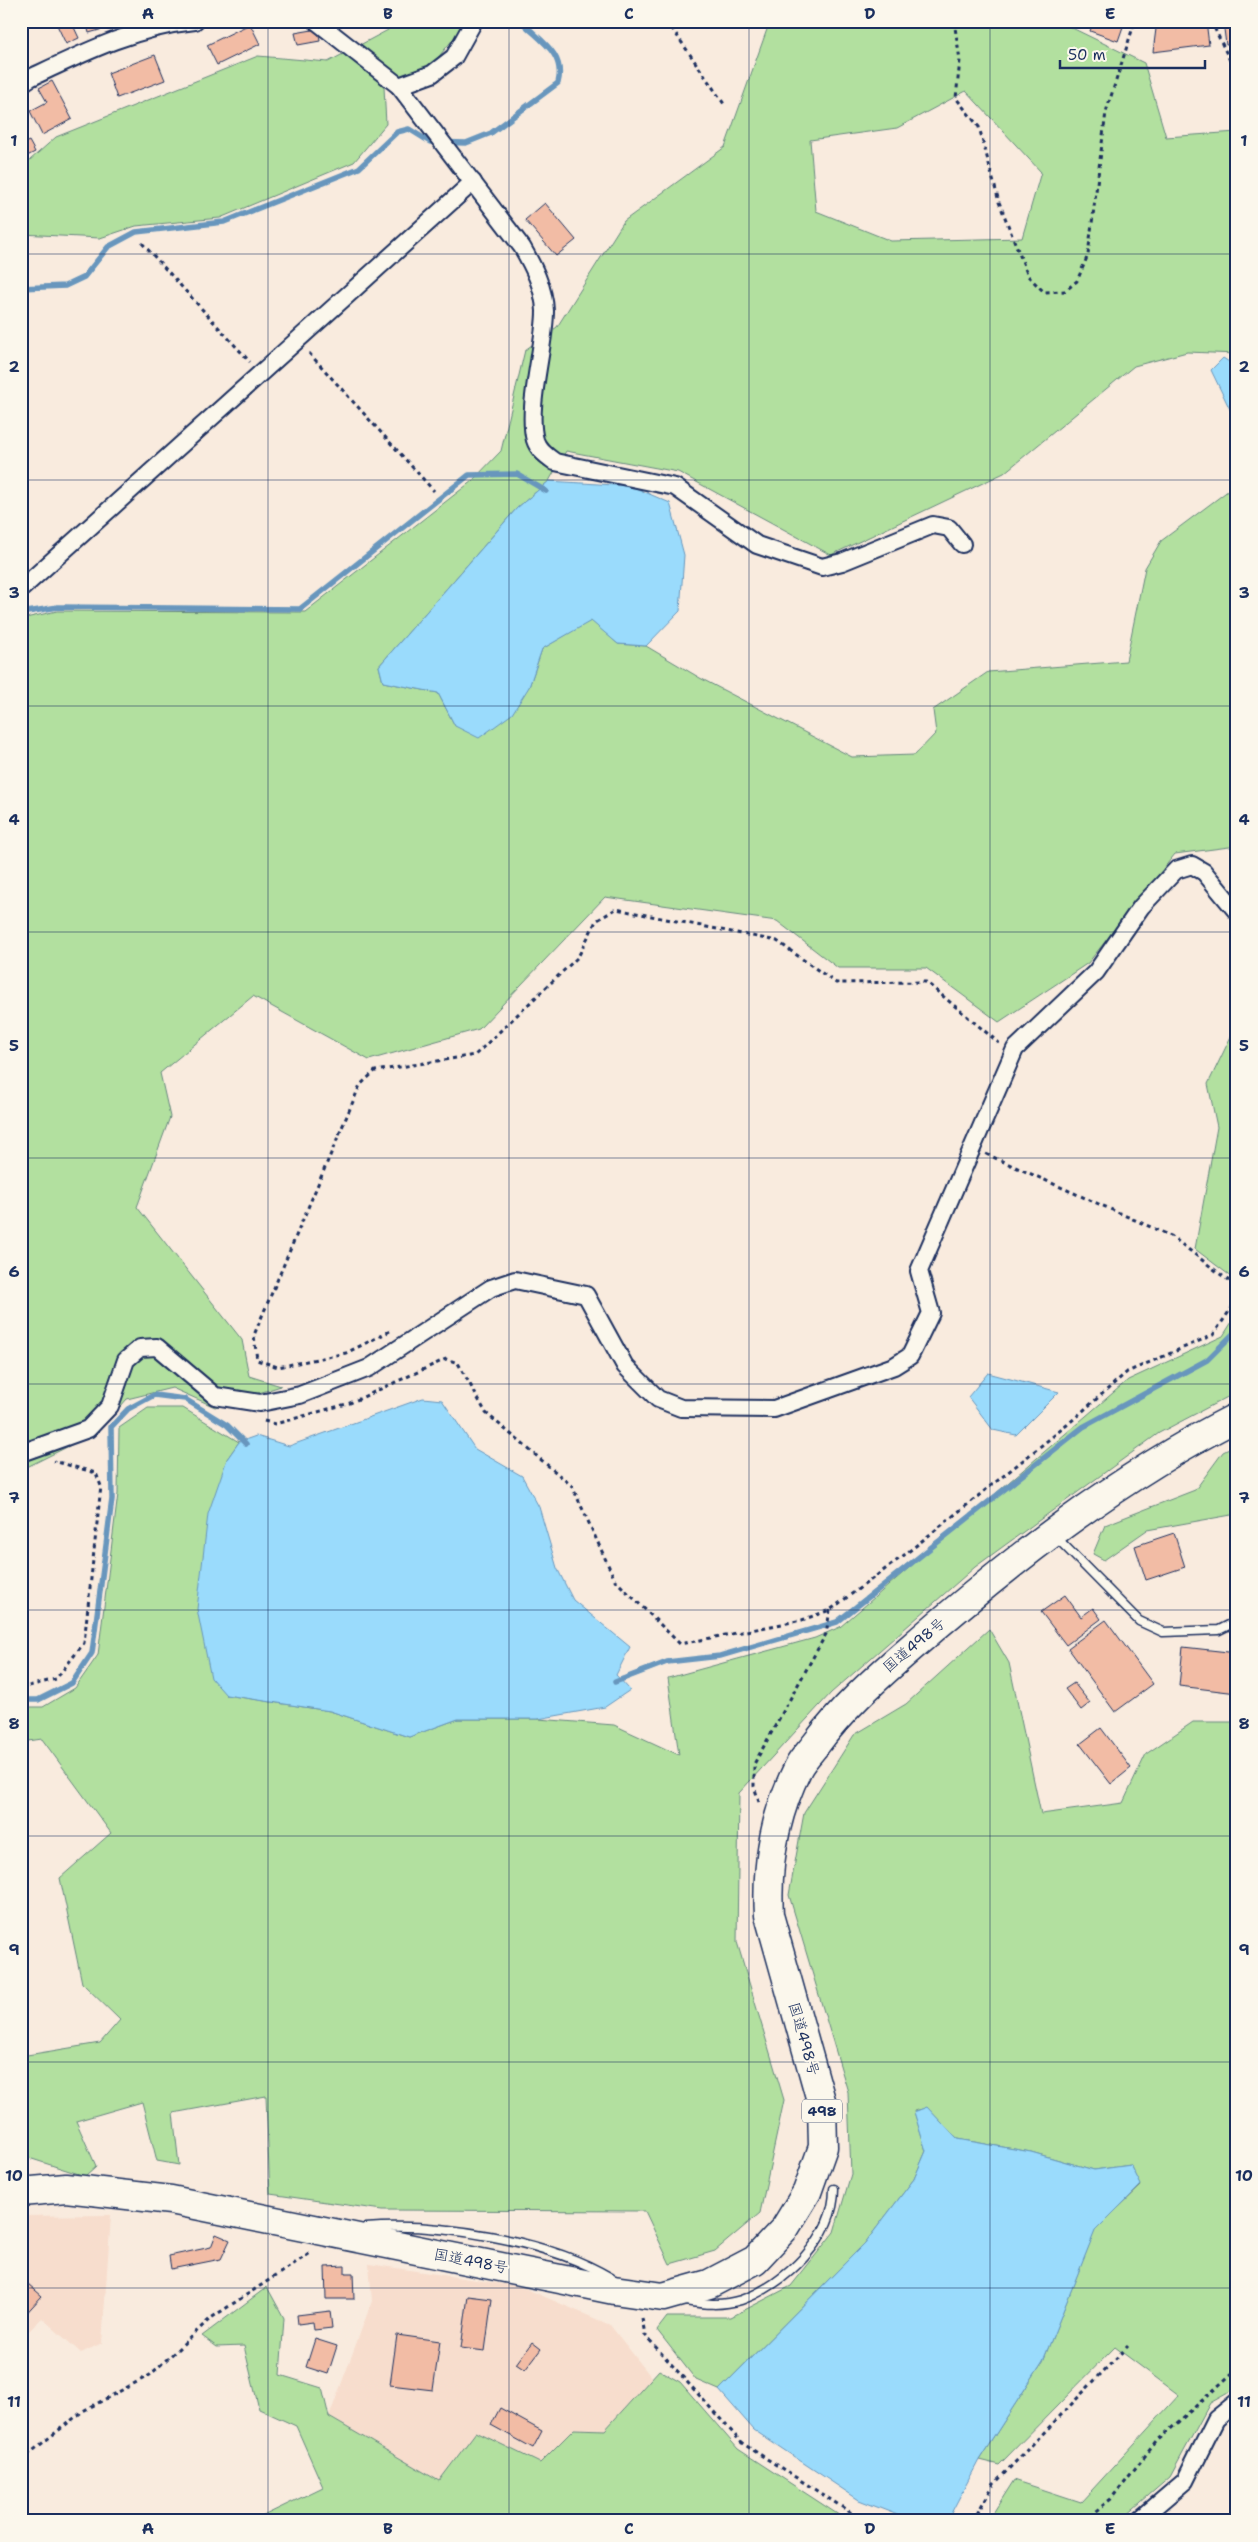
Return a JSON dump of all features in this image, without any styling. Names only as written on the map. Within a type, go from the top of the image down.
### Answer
[{"type":"highway","name":"国道498号","points":[[30,2187],[66,2188],[171,2200],[650,2296],[709,2284],[755,2260],[785,2228],[807,2192],[823,2147],[822,2104],[769,1915],[768,1884],[772,1845],[783,1806],[798,1767],[828,1728],[864,1688],[927,1634],[1052,1533],[1142,1470],[1237,1417]]},
{"type":"street","points":[[21,84],[105,43],[165,24],[195,21]]},
{"type":"street","points":[[316,21],[398,86],[437,134],[522,247],[538,276],[545,310],[533,422],[536,441],[544,454],[555,462],[675,487],[757,545],[822,567],[842,562],[933,525],[949,528],[962,544]]},
{"type":"street","points":[[398,86],[432,74],[454,57],[474,21]]},
{"type":"street","points":[[21,589],[472,182]]},
{"type":"street","points":[[23,1452],[88,1429],[110,1406],[126,1360],[140,1348],[157,1347],[214,1396],[260,1403],[300,1395],[369,1368],[491,1288],[514,1280],[586,1295],[624,1366],[658,1399],[681,1408],[774,1409],[894,1366],[910,1356],[931,1313],[919,1270],[1015,1049],[1096,972],[1142,907],[1176,870],[1192,865],[1204,872],[1237,912]]},
{"type":"street","points":[[1138,2521],[1185,2481],[1216,2419],[1237,2402]]},
{"type":"lane","points":[[1052,1533],[1140,1621],[1163,1632],[1219,1630],[1237,1621]]},
{"type":"lane","points":[[650,2296],[710,2305],[740,2300],[768,2287],[782,2278],[803,2257],[822,2232],[834,2206],[834,2189]]},
{"type":"path","points":[[667,21],[724,104]]},
{"type":"path","points":[[954,21],[960,60],[956,98],[979,127],[999,202],[1028,276],[1044,292],[1065,290],[1077,281],[1088,255],[1106,112],[1135,21]]},
{"type":"path","points":[[1211,21],[1237,75]]},
{"type":"path","points":[[142,243],[260,374]]},
{"type":"path","points":[[297,340],[434,491]]},
{"type":"path","points":[[396,1328],[346,1353],[278,1367],[257,1360],[254,1335],[360,1085],[375,1071],[475,1055],[578,957],[596,920],[616,909],[777,941],[836,983],[926,982],[1002,1045],[1015,1049]]},
{"type":"path","points":[[972,1148],[1171,1236],[1237,1287]]},
{"type":"path","points":[[257,1419],[275,1424],[350,1402],[446,1360],[458,1363],[486,1413],[572,1486],[615,1580],[680,1644],[802,1620],[830,1610],[903,1556],[1068,1425],[1127,1372],[1213,1334],[1237,1300]]},
{"type":"path","points":[[21,1688],[56,1679],[84,1643],[101,1486],[96,1473],[23,1452]]},
{"type":"path","points":[[762,1811],[754,1786],[754,1764],[826,1634],[830,1610]]},
{"type":"path","points":[[21,2460],[83,2411],[150,2375],[211,2318],[313,2251],[326,2232]]},
{"type":"path","points":[[650,2296],[645,2335],[742,2444],[864,2521]]},
{"type":"path","points":[[973,2521],[994,2484],[1128,2346]]},
{"type":"path","points":[[1082,2521],[1111,2500],[1156,2442],[1237,2369]]},
{"type":"shaded area","points":[[111,2215],[102,2343],[81,2353],[42,2318],[21,2339],[21,2216]]},
{"type":"shaded area","points":[[369,2264],[522,2287],[610,2325],[652,2378],[605,2430],[574,2429],[540,2463],[476,2432],[439,2481],[329,2417],[372,2301]]},
{"type":"green space","points":[[392,21],[468,21],[427,71],[384,87],[386,124],[354,162],[220,218],[136,226],[100,238],[21,234],[21,168],[56,137],[258,56],[328,62],[388,30]]},
{"type":"green space","points":[[770,21],[1064,21],[1064,24],[1144,63],[1166,137],[1237,132],[1237,354],[1187,352],[1134,366],[1004,473],[831,555],[678,472],[566,451],[549,481],[517,508],[379,666],[383,682],[438,693],[455,726],[529,687],[542,649],[591,620],[618,644],[646,646],[700,678],[852,757],[915,755],[936,733],[933,710],[988,672],[1126,661],[1145,568],[1161,541],[1237,484],[1237,846],[1175,854],[1088,963],[999,1022],[926,968],[838,968],[777,921],[605,897],[479,1029],[369,1060],[253,996],[160,1073],[170,1117],[137,1207],[242,1340],[249,1376],[281,1386],[215,1407],[172,1388],[127,1399],[99,1431],[21,1470],[21,619],[57,611],[305,612],[472,481],[501,451],[525,350],[557,327],[624,221],[725,147]],"holes":[[[966,91],[1041,172],[1022,238],[891,241],[816,211],[810,140],[897,128]]]},
{"type":"green space","points":[[1237,1024],[1237,1281],[1195,1249],[1217,1127],[1208,1084]]},
{"type":"green space","points":[[1237,1314],[1237,1392],[1159,1433],[975,1567],[831,1693],[739,1793],[737,1942],[784,2100],[760,2213],[715,2251],[670,2264],[645,2211],[382,2210],[270,2194],[266,2096],[173,2113],[179,2165],[157,2161],[142,2102],[76,2121],[96,2166],[85,2176],[29,2158],[21,2137],[21,2056],[100,2043],[120,2020],[82,1983],[60,1878],[111,1833],[42,1739],[21,1742],[21,1707],[43,1707],[75,1688],[98,1655],[118,1494],[119,1428],[148,1408],[183,1408],[239,1442],[227,1459],[226,1695],[330,1711],[409,1737],[458,1719],[538,1719],[614,1725],[679,1755],[668,1678],[815,1638],[840,1627],[1128,1380],[1223,1336]]},
{"type":"green space","points":[[1237,1445],[1237,1514],[1147,1530],[1104,1560],[1093,1554],[1105,1525],[1195,1490],[1223,1452]]},
{"type":"green space","points":[[989,1629],[1009,1663],[1041,1814],[1123,1803],[1146,1754],[1193,1722],[1237,1722],[1237,2388],[1210,2403],[1170,2477],[1119,2521],[988,2521],[1014,2480],[1081,2502],[1179,2395],[1115,2347],[999,2465],[979,2460],[1043,2361],[1095,2230],[1141,2186],[1131,2165],[1094,2170],[1031,2152],[957,2139],[927,2108],[914,2111],[926,2151],[914,2179],[865,2243],[719,2390],[696,2380],[657,2330],[667,2317],[731,2317],[791,2286],[834,2232],[851,2174],[848,2092],[789,1895],[804,1813],[854,1735],[906,1704]]},
{"type":"green space","points":[[267,2287],[284,2318],[280,2375],[322,2388],[329,2417],[439,2481],[476,2432],[540,2463],[574,2429],[605,2430],[659,2370],[680,2382],[738,2449],[848,2521],[262,2521],[259,2518],[323,2487],[296,2426],[259,2409],[244,2346],[217,2347],[202,2336]]},
{"type":"water","points":[[1223,358],[1237,367],[1237,424],[1211,370]]},
{"type":"water","points":[[549,481],[631,486],[670,503],[684,555],[680,611],[646,646],[618,644],[591,621],[542,649],[529,687],[512,714],[479,738],[455,726],[438,693],[383,682],[379,666],[517,508]]},
{"type":"water","points":[[988,1373],[1059,1392],[1016,1435],[993,1430],[968,1397]]},
{"type":"water","points":[[423,1398],[442,1400],[475,1449],[522,1476],[539,1507],[557,1568],[573,1600],[630,1647],[616,1675],[630,1690],[605,1707],[538,1719],[458,1719],[409,1737],[330,1711],[226,1695],[211,1678],[197,1609],[208,1514],[227,1459],[239,1442],[256,1436],[289,1446]]},
{"type":"water","points":[[927,2107],[957,2139],[1031,2152],[1094,2170],[1131,2165],[1141,2185],[1095,2231],[1043,2361],[979,2460],[947,2521],[913,2521],[859,2500],[754,2430],[719,2390],[865,2243],[914,2179],[926,2151],[914,2112]]},
{"type":"building","points":[[65,21],[71,21],[79,38],[66,44],[57,25]]},
{"type":"building","points":[[86,21],[100,21],[103,29],[89,33]]},
{"type":"building","points":[[115,21],[140,21],[116,27]]},
{"type":"building","points":[[360,21],[376,21],[368,29]]},
{"type":"building","points":[[1094,21],[1125,21],[1118,41],[1090,31]]},
{"type":"building","points":[[1157,21],[1206,21],[1209,45],[1153,52]]},
{"type":"building","points":[[1223,21],[1237,21],[1237,44],[1226,45]]},
{"type":"building","points":[[250,24],[260,44],[217,65],[207,45]]},
{"type":"building","points":[[318,29],[320,41],[298,45],[295,33]]},
{"type":"building","points":[[155,55],[165,80],[117,98],[108,73]]},
{"type":"building","points":[[52,81],[72,119],[42,135],[30,111],[47,102],[39,88]]},
{"type":"building","points":[[29,141],[35,152],[21,159],[21,145]]},
{"type":"building","points":[[545,203],[576,240],[556,256],[525,220]]},
{"type":"building","points":[[1174,1533],[1185,1567],[1146,1580],[1135,1546]]},
{"type":"building","points":[[1065,1595],[1081,1617],[1093,1608],[1101,1619],[1066,1645],[1041,1612]]},
{"type":"building","points":[[1106,1620],[1153,1684],[1115,1712],[1068,1648]]},
{"type":"building","points":[[1183,1647],[1237,1653],[1237,1693],[1179,1686]]},
{"type":"building","points":[[1074,1683],[1090,1703],[1081,1710],[1065,1689]]},
{"type":"building","points":[[1101,1728],[1131,1768],[1111,1784],[1080,1744]]},
{"type":"building","points":[[216,2234],[230,2240],[221,2259],[171,2269],[169,2256],[211,2247]]},
{"type":"building","points":[[345,2266],[345,2273],[353,2273],[354,2299],[326,2299],[325,2267]]},
{"type":"building","points":[[21,2278],[42,2296],[21,2319]]},
{"type":"building","points":[[468,2296],[492,2299],[485,2351],[461,2348]]},
{"type":"building","points":[[330,2311],[332,2328],[314,2330],[313,2322],[298,2324],[297,2315]]},
{"type":"building","points":[[397,2335],[440,2341],[433,2390],[390,2385]]},
{"type":"building","points":[[315,2339],[337,2346],[328,2374],[306,2367]]},
{"type":"building","points":[[532,2342],[541,2349],[525,2370],[516,2364]]},
{"type":"building","points":[[500,2408],[542,2431],[533,2448],[491,2425]]},
{"type":"waterway","points":[[21,288],[65,286],[84,277],[108,247],[136,232],[224,222],[359,168],[397,132],[409,129],[430,142],[466,143],[491,133],[558,83],[558,63],[555,55],[521,21]]},
{"type":"waterway","points":[[21,613],[58,607],[300,609],[469,475],[517,474],[546,491]]},
{"type":"waterway","points":[[615,1682],[667,1662],[720,1656],[837,1622],[1083,1427],[1207,1360],[1237,1330]]},
{"type":"waterway","points":[[21,1700],[38,1700],[72,1683],[92,1653],[112,1499],[111,1427],[128,1409],[154,1395],[185,1399],[227,1425],[246,1444]]}]
